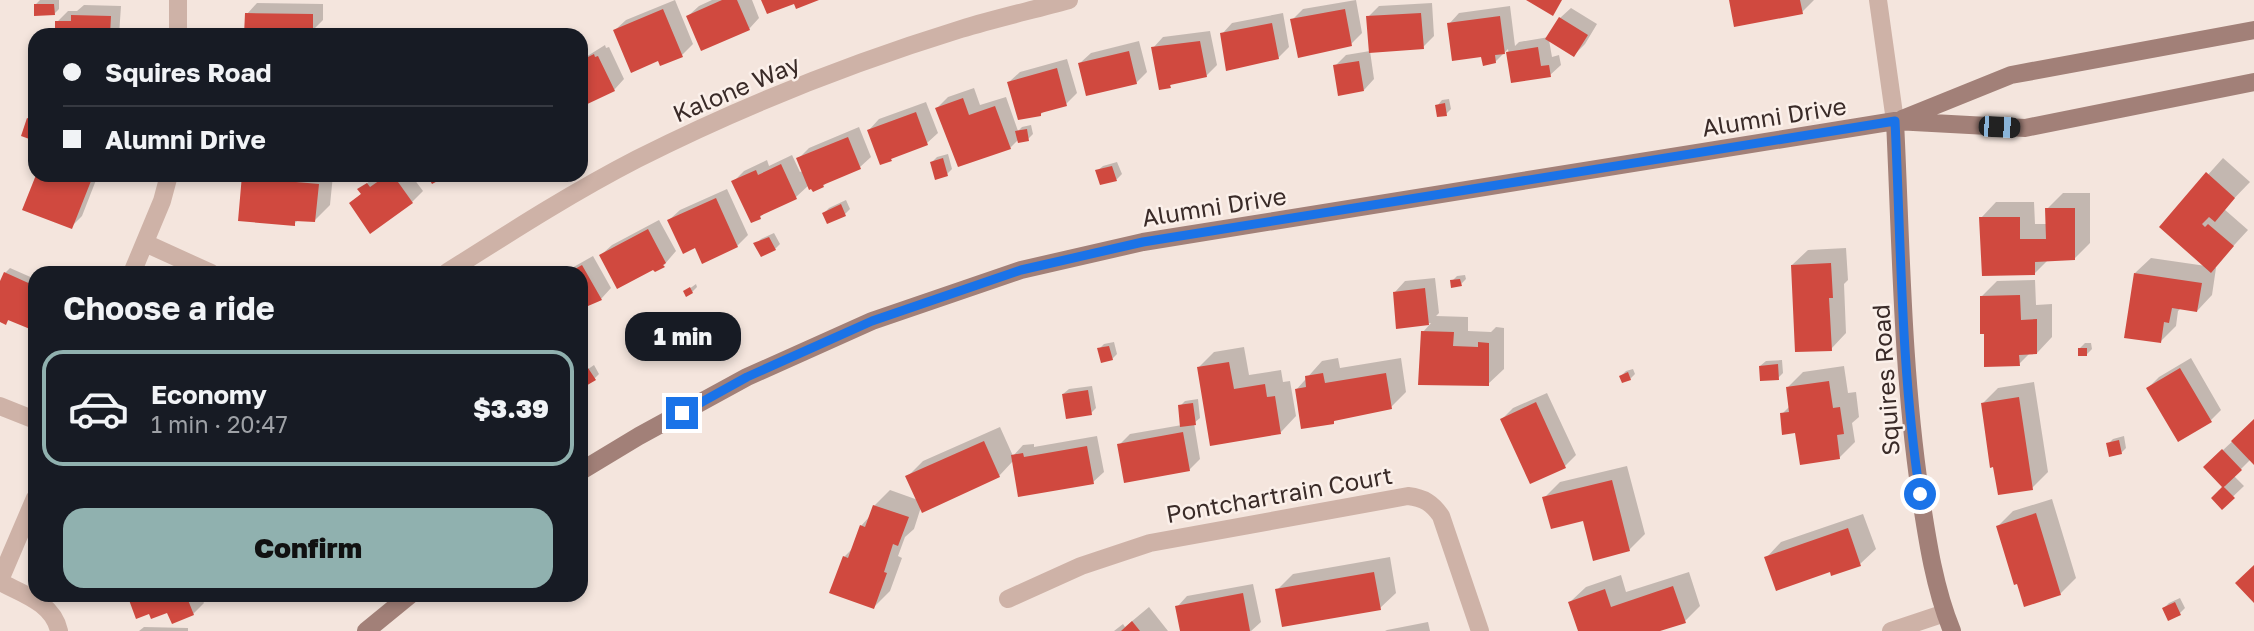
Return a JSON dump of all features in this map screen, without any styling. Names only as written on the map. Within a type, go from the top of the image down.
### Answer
[{"type":"street","points":[[178,0],[178,28]]},
{"type":"street","name":"Kalone Way","points":[[457,266],[541,212],[700,128],[870,60],[961,29],[1069,0]]},
{"type":"street","points":[[1878,0],[1895,121]]},
{"type":"street","name":"Alumni Drive","points":[[1895,121],[2011,75],[2254,30]]},
{"type":"street","name":"Alumni Drive","points":[[588,467],[747,377],[872,321],[1021,270],[1143,242],[1895,121],[2025,128],[2254,82]]},
{"type":"street","name":"Squires Road","points":[[1895,121],[1906,365],[1914,450],[1927,537],[1945,613],[1952,631]]},
{"type":"street","points":[[135,266],[167,182]]},
{"type":"street","points":[[145,243],[196,266]]},
{"type":"street","points":[[0,406],[28,416]]},
{"type":"street","name":"Pontchartrain Court","points":[[1007,599],[1082,566],[1150,542],[1408,496],[1426,500],[1441,516],[1480,631]]},
{"type":"street","points":[[28,515],[0,581],[28,596]]},
{"type":"street","points":[[39,602],[53,614],[59,631]]},
{"type":"street","points":[[366,631],[401,602]]},
{"type":"street","points":[[1891,631],[1945,613]]},
{"type":"building","points":[[722,0],[737,0],[750,30],[701,51],[686,16]]},
{"type":"building","points":[[761,0],[819,0],[796,9],[794,4],[767,14]]},
{"type":"building","points":[[1526,0],[1562,0],[1553,16]]},
{"type":"building","points":[[1729,0],[1800,0],[1803,14],[1734,27]]},
{"type":"building","points":[[34,4],[54,4],[55,15],[34,16]]},
{"type":"building","points":[[663,9],[683,57],[660,66],[658,61],[631,73],[613,30]]},
{"type":"building","points":[[1345,9],[1352,46],[1298,58],[1290,19]]},
{"type":"building","points":[[245,13],[313,14],[313,28],[244,28]]},
{"type":"building","points":[[1421,13],[1424,49],[1369,53],[1366,16]]},
{"type":"building","points":[[71,15],[111,16],[110,28],[55,28],[55,21],[71,21]]},
{"type":"building","points":[[1500,16],[1505,54],[1495,55],[1496,63],[1483,66],[1481,57],[1452,61],[1447,23]]},
{"type":"building","points":[[1559,17],[1588,35],[1574,57],[1545,39]]},
{"type":"building","points":[[1272,23],[1279,59],[1226,71],[1220,33]]},
{"type":"building","points":[[1200,41],[1207,77],[1159,90],[1151,47]]},
{"type":"building","points":[[1538,47],[1541,66],[1549,65],[1551,77],[1511,83],[1506,52]]},
{"type":"building","points":[[1129,51],[1137,84],[1086,96],[1078,63]]},
{"type":"building","points":[[594,54],[595,57],[598,56],[615,91],[588,104],[588,57]]},
{"type":"building","points":[[1359,61],[1364,91],[1338,96],[1333,65]]},
{"type":"building","points":[[1057,68],[1067,106],[1041,113],[1041,116],[1018,120],[1007,82]]},
{"type":"building","points":[[963,98],[969,115],[995,106],[1011,149],[958,167],[935,108]]},
{"type":"building","points":[[1445,103],[1447,116],[1437,117],[1435,105]]},
{"type":"building","points":[[916,112],[928,145],[880,165],[867,130]]},
{"type":"building","points":[[27,118],[28,138],[21,136]]},
{"type":"building","points":[[1027,129],[1029,141],[1018,143],[1015,131]]},
{"type":"building","points":[[848,137],[861,169],[813,192],[809,190],[796,158]]},
{"type":"building","points":[[943,158],[948,176],[935,180],[930,162]]},
{"type":"building","points":[[781,164],[797,199],[751,223],[731,181],[756,170],[758,175]]},
{"type":"building","points":[[1112,166],[1117,181],[1100,185],[1095,170]]},
{"type":"building","points":[[2206,172],[2235,198],[2215,222],[2209,217],[2202,224],[2205,227],[2208,224],[2234,246],[2211,273],[2159,227]]},
{"type":"building","points":[[33,182],[91,182],[72,229],[22,210]]},
{"type":"building","points":[[241,182],[319,184],[315,222],[295,221],[295,226],[238,221]]},
{"type":"building","points":[[377,182],[398,182],[413,203],[370,234],[349,203],[361,194],[357,189],[367,183],[370,187]]},
{"type":"building","points":[[716,198],[738,247],[702,264],[695,248],[683,254],[667,220]]},
{"type":"building","points":[[841,204],[846,216],[827,224],[822,213]]},
{"type":"building","points":[[2045,208],[2075,208],[2075,260],[2035,262],[2035,275],[1982,276],[1979,217],[2020,217],[2020,239],[2046,239]]},
{"type":"building","points":[[648,229],[666,263],[663,265],[665,267],[655,272],[653,270],[617,289],[599,255]]},
{"type":"building","points":[[769,237],[776,250],[761,257],[753,243]]},
{"type":"building","points":[[1831,263],[1833,298],[1829,298],[1832,351],[1795,352],[1791,265]]},
{"type":"building","points":[[4,272],[28,283],[28,328],[8,320],[6,325],[0,322],[0,281]]},
{"type":"building","points":[[2134,273],[2202,283],[2197,312],[2172,308],[2169,323],[2164,322],[2161,343],[2124,338]]},
{"type":"building","points":[[588,276],[602,300],[588,306]]},
{"type":"building","points":[[1460,279],[1462,286],[1451,288],[1450,280]]},
{"type":"building","points":[[690,287],[693,293],[686,297],[683,291]]},
{"type":"building","points":[[1425,288],[1429,325],[1396,329],[1393,292]]},
{"type":"building","points":[[2020,295],[2021,320],[2037,319],[2037,354],[2019,355],[2020,366],[1984,367],[1984,334],[1980,334],[1980,296]]},
{"type":"building","points":[[1421,331],[1454,332],[1453,346],[1478,347],[1478,342],[1489,343],[1489,386],[1418,385]]},
{"type":"building","points":[[1109,346],[1113,360],[1101,363],[1097,348]]},
{"type":"building","points":[[2078,348],[2087,348],[2087,356],[2078,356]]},
{"type":"building","points":[[1229,362],[1234,389],[1265,384],[1267,397],[1275,396],[1281,434],[1210,446],[1197,367]]},
{"type":"building","points":[[1778,364],[1779,380],[1760,381],[1759,366]]},
{"type":"building","points":[[588,368],[596,380],[588,385]]},
{"type":"building","points":[[2180,368],[2212,422],[2178,442],[2146,388]]},
{"type":"building","points":[[1628,372],[1631,380],[1622,383],[1619,376]]},
{"type":"building","points":[[1323,373],[1325,383],[1386,373],[1392,409],[1334,421],[1334,424],[1301,429],[1295,389],[1306,387],[1305,376]]},
{"type":"building","points":[[1829,381],[1833,408],[1840,407],[1844,434],[1837,435],[1840,459],[1800,465],[1795,433],[1782,435],[1780,413],[1789,412],[1786,387]]},
{"type":"building","points":[[1088,390],[1092,415],[1066,419],[1062,394]]},
{"type":"building","points":[[2019,397],[2033,490],[1998,495],[1993,467],[1990,468],[1981,403]]},
{"type":"building","points":[[1536,402],[1566,468],[1530,484],[1500,419]]},
{"type":"building","points":[[1193,403],[1196,425],[1180,427],[1178,405]]},
{"type":"building","points":[[2254,419],[2254,465],[2231,441]]},
{"type":"building","points":[[1183,432],[1190,471],[1124,483],[1117,444]]},
{"type":"building","points":[[2119,440],[2122,454],[2109,457],[2106,443]]},
{"type":"building","points":[[984,441],[1000,477],[922,513],[905,476]]},
{"type":"building","points":[[1087,446],[1094,484],[1018,497],[1011,455],[1023,453],[1024,457]]},
{"type":"building","points":[[2222,449],[2242,470],[2224,487],[2235,498],[2222,510],[2211,498],[2222,487],[2203,467]]},
{"type":"building","points":[[1612,480],[1630,551],[1593,561],[1583,521],[1551,529],[1542,497]]},
{"type":"building","points":[[873,505],[909,517],[898,546],[893,544],[884,572],[887,573],[874,609],[829,593],[843,556],[848,558],[860,525],[865,527]]},
{"type":"building","points":[[2036,513],[2061,595],[2024,607],[2017,584],[2014,585],[1996,526]]},
{"type":"building","points":[[1848,528],[1861,566],[1831,576],[1830,572],[1776,591],[1764,557]]},
{"type":"building","points":[[2254,565],[2254,603],[2235,583]]},
{"type":"building","points":[[1374,572],[1381,610],[1282,627],[1275,589]]},
{"type":"building","points":[[1673,586],[1686,623],[1660,631],[1578,631],[1568,602],[1605,589],[1611,607]]},
{"type":"building","points":[[1243,593],[1250,631],[1180,631],[1175,606]]},
{"type":"building","points":[[130,602],[189,602],[194,615],[172,624],[167,613],[151,619],[149,614],[136,619]]},
{"type":"building","points":[[2175,602],[2181,615],[2168,621],[2162,608]]},
{"type":"building","points":[[1132,621],[1140,631],[1121,631]]},
{"type":"route","points":[[682,413],[747,377],[872,321],[1021,270],[1143,242],[1895,121],[1906,365],[1920,494]]}]
